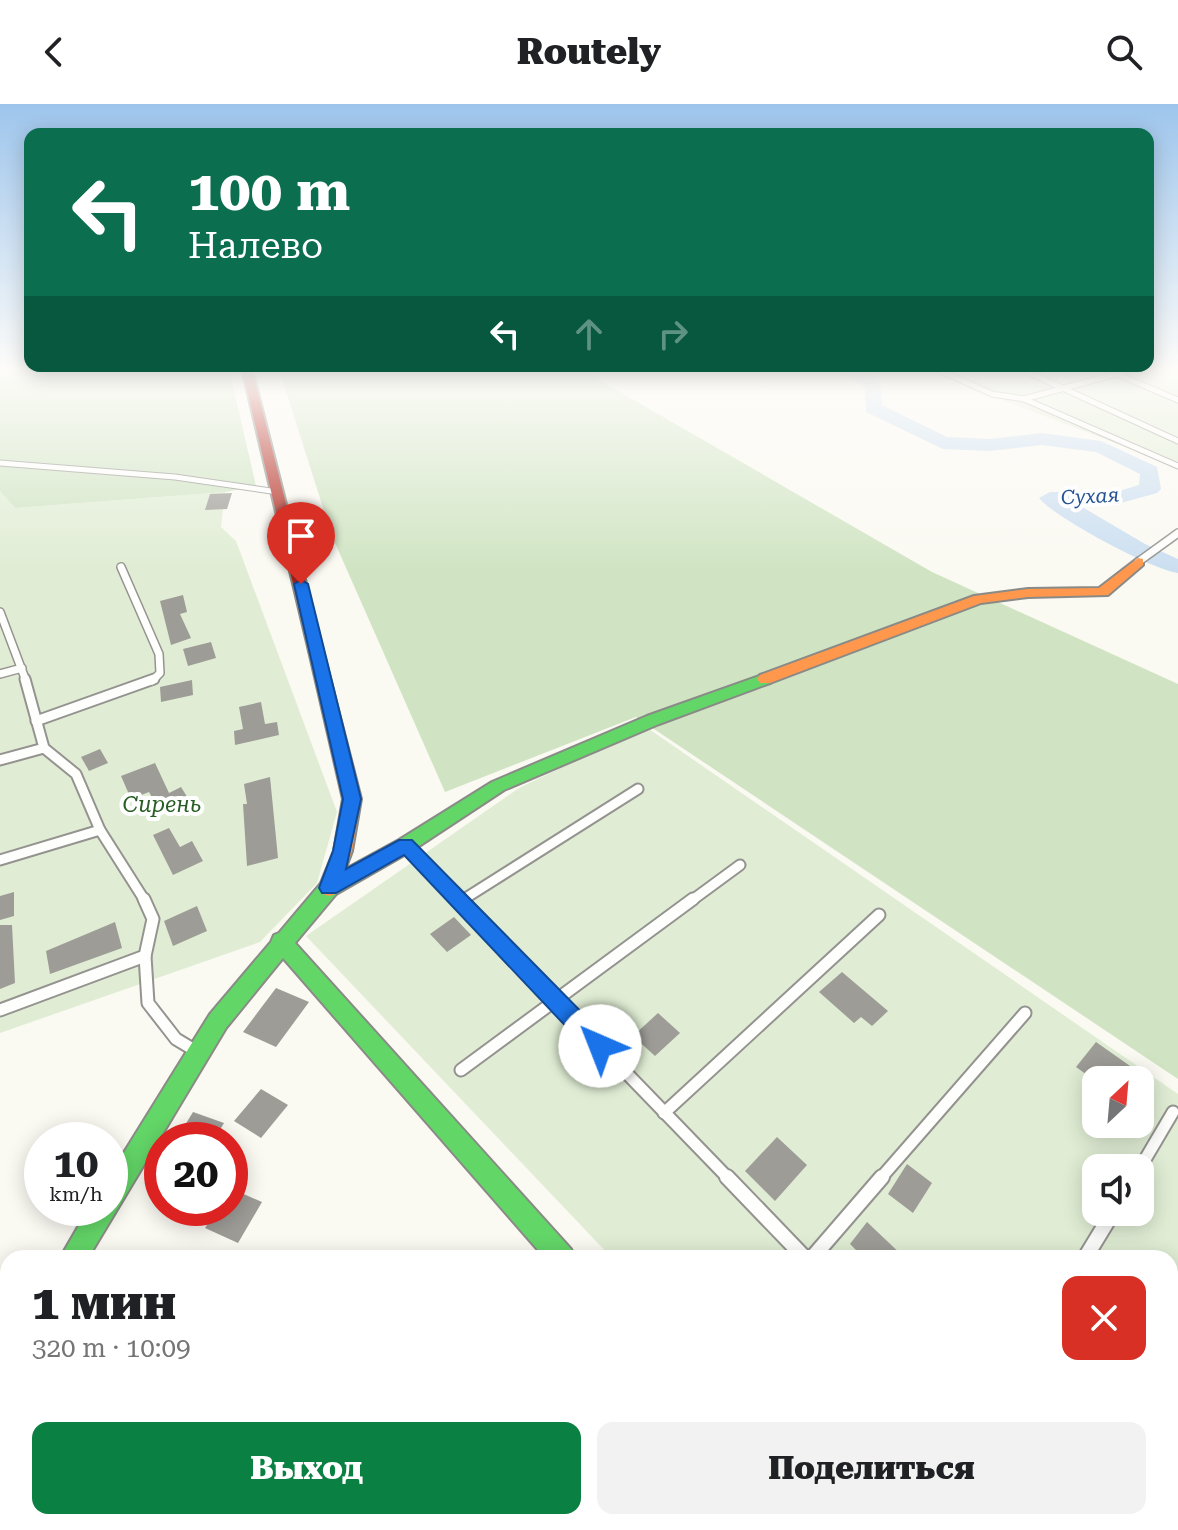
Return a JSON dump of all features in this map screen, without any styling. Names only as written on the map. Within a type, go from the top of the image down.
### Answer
[{"type":"street","points":[[264,436],[352,799],[343,851],[329,888]]},
{"type":"street","points":[[128,1168],[218,1021],[281,941],[329,888],[406,845],[498,786],[653,720],[910,627],[936,610],[1016,591],[1103,592],[1138,562]]},
{"type":"street","points":[[281,941],[555,1250]]},
{"type":"street","points":[[78,1250],[93,1226]]},
{"type":"lane","points":[[1108,436],[1178,466]]},
{"type":"lane","points":[[0,463],[175,477],[278,492]]},
{"type":"lane","points":[[1138,562],[1178,533]]},
{"type":"lane","points":[[36,721],[151,682],[160,673],[159,654],[121,567]]},
{"type":"lane","points":[[0,612],[22,668],[44,748],[76,774],[100,830],[139,887],[153,919],[145,956],[148,1003],[176,1039],[199,1052]]},
{"type":"lane","points":[[0,674],[22,668]]},
{"type":"lane","points":[[0,760],[44,748]]},
{"type":"lane","points":[[461,901],[638,789]]},
{"type":"lane","points":[[0,860],[100,830]]},
{"type":"lane","points":[[406,845],[797,1250]]},
{"type":"lane","points":[[461,1070],[558,1002],[740,865]]},
{"type":"lane","points":[[664,1113],[879,915]]},
{"type":"lane","points":[[0,1010],[145,956]]},
{"type":"lane","points":[[819,1250],[1025,1013]]},
{"type":"lane","points":[[1148,1154],[1173,1112]]},
{"type":"lane","points":[[1090,1250],[1104,1226]]},
{"type":"green space","points":[[0,436],[244,436],[256,486],[225,492],[15,508],[0,491]]},
{"type":"green space","points":[[300,436],[695,436],[932,572],[1178,684],[1178,1079],[636,717],[445,792],[332,536]]},
{"type":"green space","points":[[1096,436],[1178,436],[1178,469]]},
{"type":"green space","name":"Сирень","points":[[0,491],[15,508],[225,492],[221,527],[236,541],[337,812],[317,883],[260,942],[0,1033]]},
{"type":"green space","points":[[646,727],[1137,1066],[1082,1066],[1082,1138],[1154,1138],[1154,1077],[1178,1094],[1178,1250],[604,1250],[306,936],[519,788]]},
{"type":"building","points":[[232,493],[227,509],[205,510],[210,494]]},
{"type":"building","points":[[183,595],[187,612],[180,614],[191,638],[171,645],[160,601]]},
{"type":"building","points":[[211,642],[216,658],[188,666],[183,649]]},
{"type":"building","points":[[192,680],[193,695],[161,702],[160,687]]},
{"type":"building","points":[[261,702],[265,724],[277,722],[279,735],[235,745],[234,731],[243,729],[239,707]]},
{"type":"building","points":[[100,749],[108,763],[89,771],[81,757]]},
{"type":"building","points":[[155,763],[169,793],[181,787],[189,800],[161,813],[149,792],[131,799],[121,776]]},
{"type":"building","points":[[270,777],[278,858],[247,866],[244,784]]},
{"type":"building","points":[[169,828],[180,847],[192,841],[203,861],[173,875],[153,835]]},
{"type":"building","points":[[14,892],[14,916],[0,920],[0,896]]},
{"type":"building","points":[[197,906],[207,931],[173,946],[164,921]]},
{"type":"building","points":[[454,917],[471,935],[447,952],[430,934]]},
{"type":"building","points":[[115,922],[122,948],[50,974],[46,951]]},
{"type":"building","points":[[0,925],[12,925],[15,983],[0,989]]},
{"type":"building","points":[[842,972],[888,1011],[872,1026],[861,1017],[854,1023],[819,992]]},
{"type":"building","points":[[276,988],[309,1002],[276,1047],[243,1032]]},
{"type":"building","points":[[658,1013],[680,1033],[655,1056],[633,1036]]},
{"type":"building","points":[[1096,1042],[1130,1066],[1082,1066],[1082,1071],[1076,1067]]},
{"type":"building","points":[[261,1089],[288,1105],[261,1138],[248,1130],[248,1122],[234,1121]]},
{"type":"building","points":[[193,1112],[221,1122],[187,1122]]},
{"type":"building","points":[[777,1137],[807,1165],[775,1201],[745,1171]]},
{"type":"building","points":[[907,1164],[932,1183],[913,1213],[888,1194]]},
{"type":"building","points":[[248,1196],[262,1202],[248,1226]]},
{"type":"building","points":[[867,1222],[897,1250],[856,1250],[850,1244]]},
{"type":"building","points":[[206,1226],[248,1226],[238,1243]]},
{"type":"waterway","name":"Сухая","points":[[928,436],[943,443],[990,445],[1042,439],[1101,447],[1150,471],[1150,489],[1117,498],[1050,498],[1155,559],[1178,566]]},
{"type":"traffic: fast","points":[[128,1168],[218,1021],[329,888],[406,845],[498,786],[653,720],[765,679]]},
{"type":"traffic: fast","points":[[281,941],[555,1250]]},
{"type":"traffic: fast","points":[[78,1250],[93,1226]]},
{"type":"traffic: slow","points":[[765,679],[979,599],[1028,593],[1103,592],[1138,562]]},
{"type":"traffic: slow","points":[[316,651],[352,799],[343,851],[329,888]]},
{"type":"traffic: jam","points":[[263,436],[316,651]]},
{"type":"route","points":[[301,584],[352,799],[343,851],[329,888],[406,845],[600,1046]]}]
